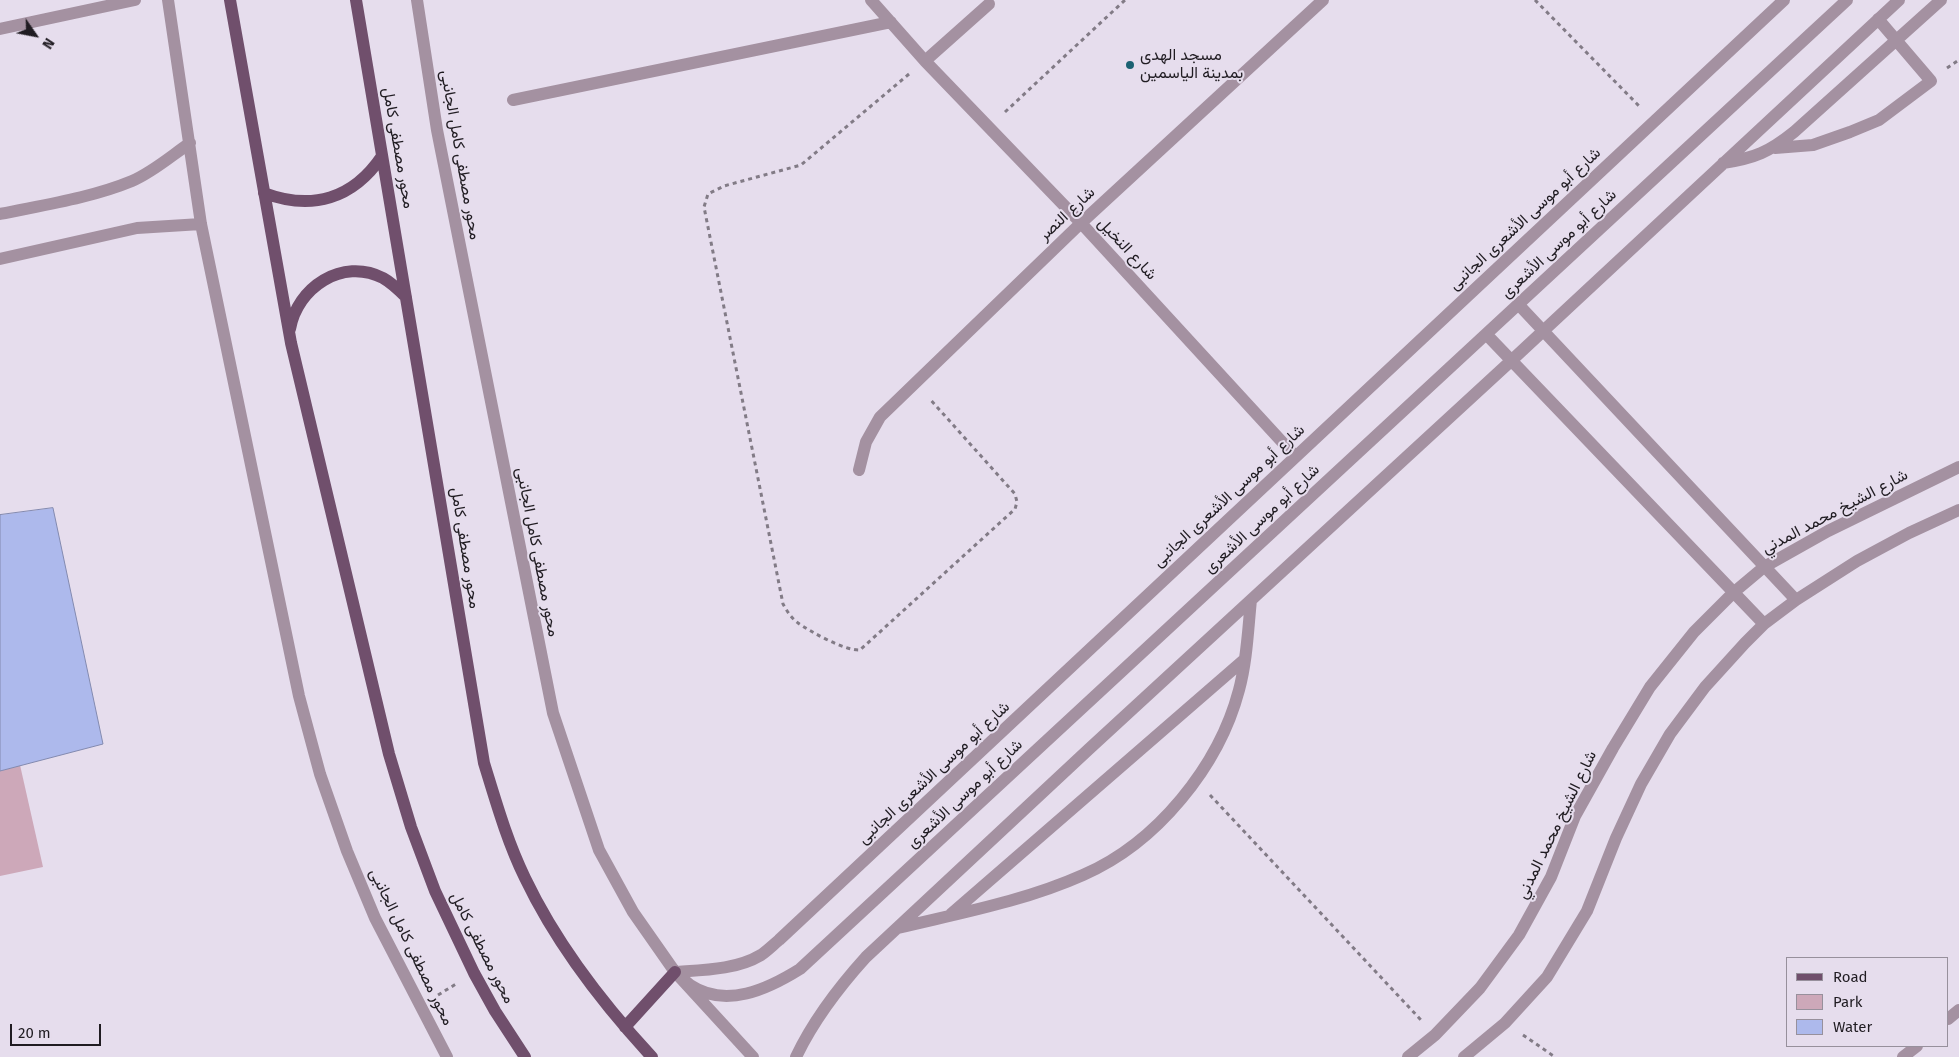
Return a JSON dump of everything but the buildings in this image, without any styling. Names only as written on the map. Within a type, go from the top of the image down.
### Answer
[{"type":"main road","name":"محور مصطفى كامل","points":[[230,0],[290,343],[389,754],[411,827],[435,891],[494,1011],[525,1057]]},
{"type":"main road","name":"محور مصطفى كامل","points":[[356,0],[484,763],[502,821],[528,885],[553,931],[587,981],[652,1057]]},
{"type":"main road","points":[[264,193],[280,199],[296,201],[330,198],[360,182],[373,170],[382,156]]},
{"type":"main road","points":[[290,343],[292,321],[300,301],[316,285],[335,274],[366,272],[381,277],[395,285],[406,297]]},
{"type":"main road","points":[[625,1027],[675,972]]},
{"type":"street","points":[[0,29],[135,0]]},
{"type":"street","name":"محور مصطفى كامل الجانبى","points":[[168,0],[201,224],[299,696],[320,774],[347,851],[375,918],[448,1057]]},
{"type":"street","name":"محور مصطفى كامل الجانبى","points":[[417,0],[437,130],[553,713],[599,850],[633,912],[675,972],[753,1057]]},
{"type":"street","name":"شارع النخيل","points":[[871,0],[924,61],[1081,223],[1295,456]]},
{"type":"street","name":"شارع أبو موسى الأشعرى الجانبى","points":[[675,972],[730,966],[761,955],[773,945],[1784,0]]},
{"type":"street","name":"شارع أبو موسى الأشعرى","points":[[675,972],[690,985],[727,996],[752,992],[777,983],[800,969],[1848,0]]},
{"type":"street","points":[[796,1057],[819,1015],[838,988],[866,957],[1899,0]]},
{"type":"street","points":[[1723,163],[1749,159],[1774,148],[1941,0]]},
{"type":"street","name":"شارع النصر","points":[[859,470],[866,442],[880,417],[1081,223],[1315,3]]},
{"type":"street","points":[[924,61],[989,4]]},
{"type":"street","points":[[1774,148],[1813,145],[1879,120],[1931,81],[1878,19]]},
{"type":"street","points":[[513,100],[891,22]]},
{"type":"street","points":[[0,214],[106,190],[133,181],[190,143]]},
{"type":"street","points":[[0,258],[136,228],[201,224]]},
{"type":"street","points":[[1518,304],[1796,600]]},
{"type":"street","points":[[1486,334],[1764,624]]},
{"type":"street","name":"شارع الشيخ محمد المدني","points":[[1408,1057],[1435,1035],[1480,988],[1519,935],[1551,877],[1576,816],[1613,748],[1650,687],[1694,632],[1733,593],[1764,567],[1828,531],[1959,467]]},
{"type":"street","points":[[1464,1057],[1505,1023],[1547,977],[1587,911],[1616,838],[1641,784],[1670,734],[1705,686],[1764,624],[1796,600],[1857,561],[1909,533],[1959,510]]},
{"type":"street","points":[[896,929],[1038,892],[1085,875],[1128,849],[1165,817],[1196,780],[1222,736],[1239,690],[1245,659],[1251,600]]},
{"type":"street","points":[[949,916],[1245,659]]},
{"type":"street","points":[[1949,1018],[1959,1010]]},
{"type":"street","points":[[1903,1057],[1916,1047]]},
{"type":"path","points":[[988,127],[1125,0]]},
{"type":"path","points":[[1535,0],[1654,121]]},
{"type":"path","points":[[915,383],[1015,494],[1017,502],[1015,509],[868,643],[860,650],[853,650],[843,647],[798,623],[783,604],[704,207],[708,194],[724,186],[801,165],[924,61]]},
{"type":"path","points":[[1196,780],[1435,1035]]},
{"type":"path","points":[[420,1005],[474,973]]},
{"type":"path","points":[[1505,1023],[1555,1057]]},
{"type":"green space","points":[[20,765],[43,867],[0,876],[0,771]]},
{"type":"water","points":[[53,508],[103,744],[0,771],[0,515]]},
{"type":"place","name":"مسجد الهدى بمدينة الياسمين","points":[[1130,65]]}]
